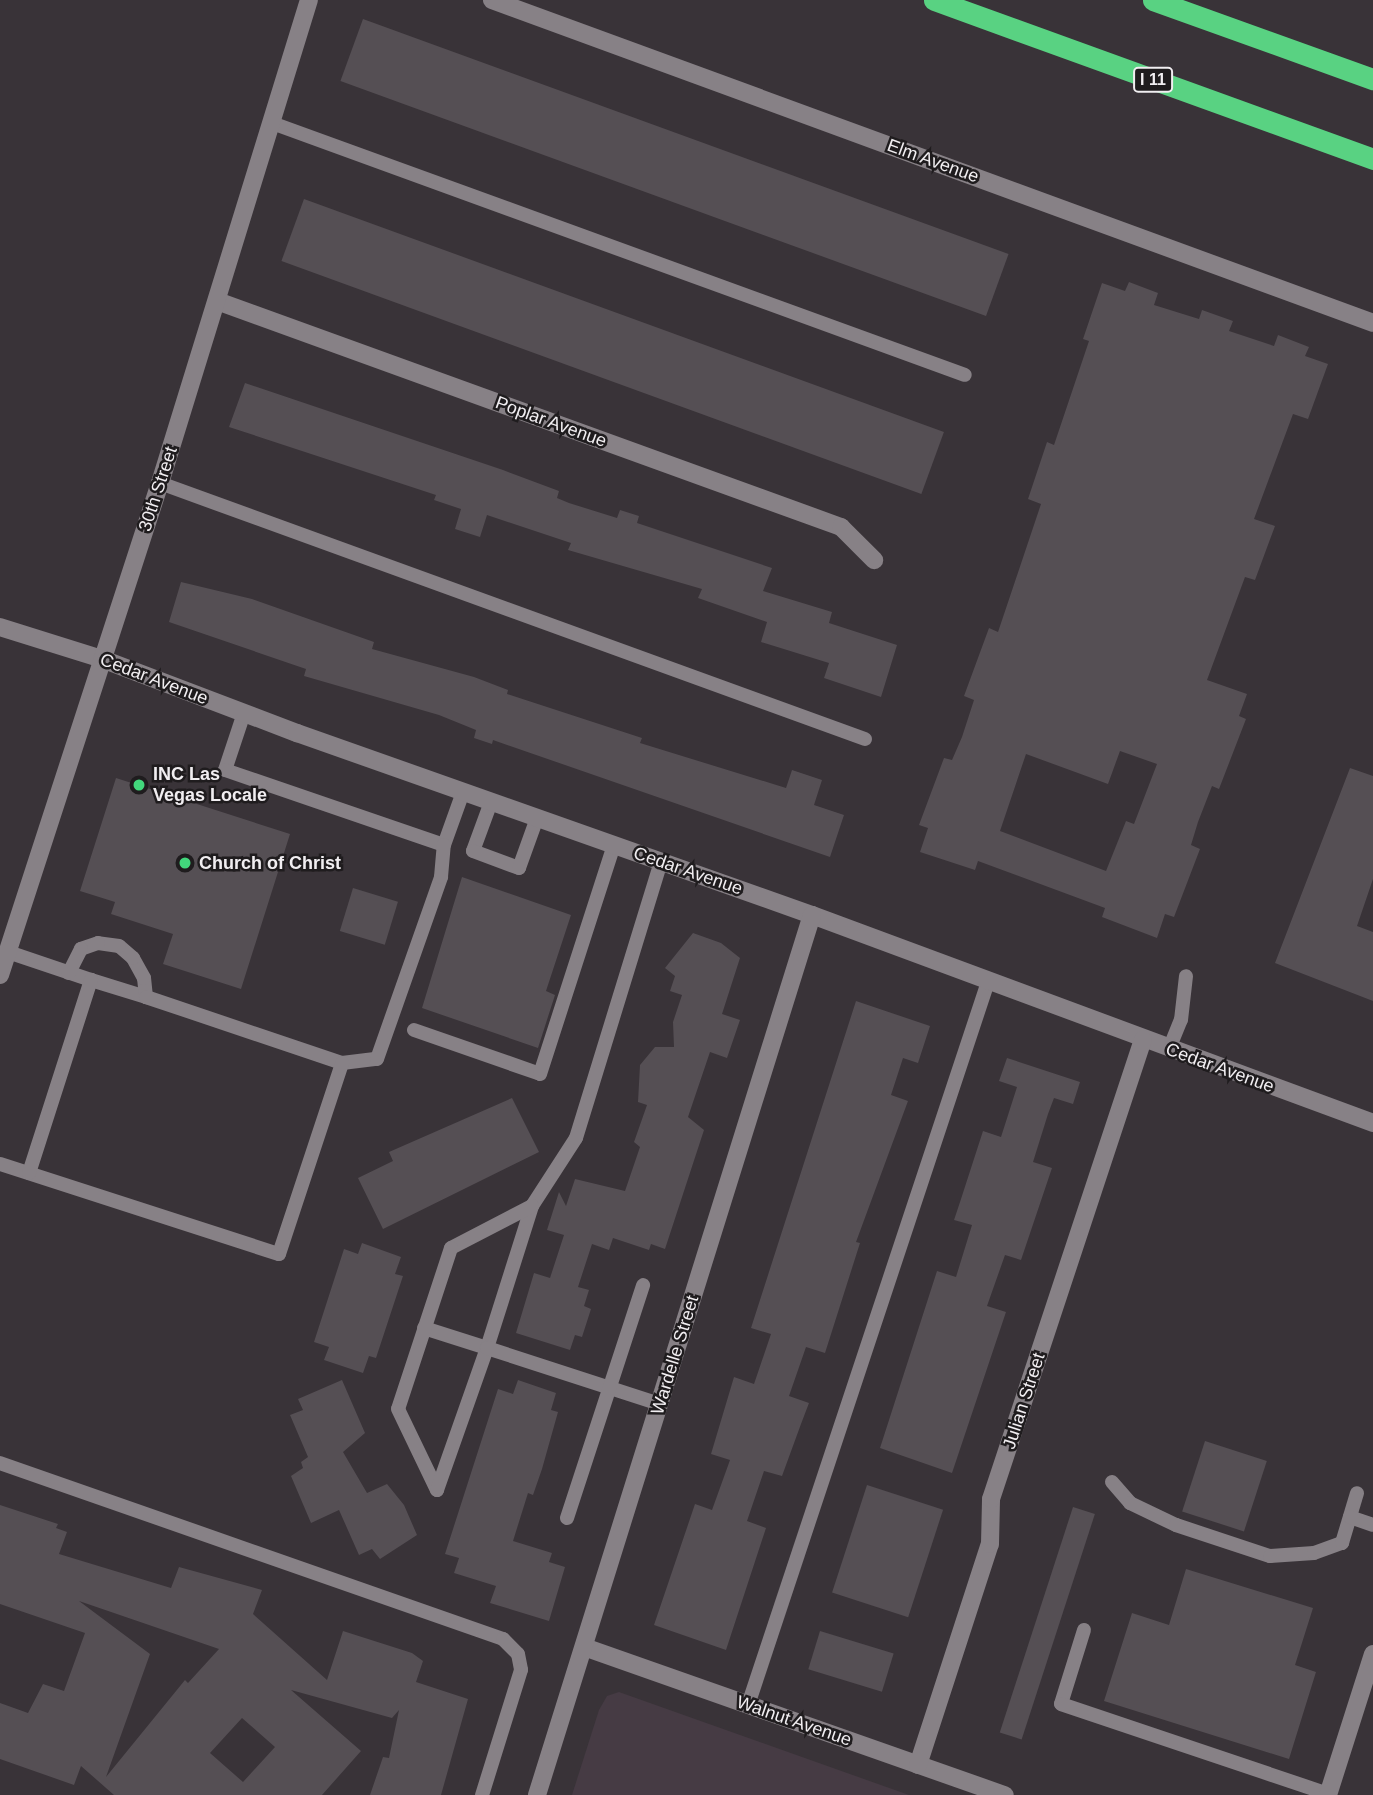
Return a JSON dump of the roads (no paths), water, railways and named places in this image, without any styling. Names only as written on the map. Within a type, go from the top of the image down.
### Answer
[{"type":"highway","name":"I 11","points":[[934,0],[1373,159]]},
{"type":"highway","points":[[1153,0],[1373,79]]},
{"type":"street","name":"30th Street","points":[[0,975],[160,483],[309,0]]},
{"type":"street","name":"Elm Avenue","points":[[492,0],[1373,323]]},
{"type":"street","name":"Poplar Avenue","points":[[217,301],[841,527],[874,560]]},
{"type":"street","name":"Cedar Avenue","points":[[0,627],[102,659],[463,792],[812,915],[1143,1040],[1373,1123]]},
{"type":"street","name":"Wardelle Street","points":[[537,1795],[812,915]]},
{"type":"street","name":"Julian Street","points":[[918,1765],[990,1544],[991,1499],[1143,1040]]},
{"type":"street","name":"Walnut Avenue","points":[[584,1647],[1005,1795]]},
{"type":"street","points":[[1328,1794],[1373,1654]]},
{"type":"lane","points":[[272,123],[965,375]]},
{"type":"lane","points":[[160,483],[865,739]]},
{"type":"lane","points":[[244,713],[225,770],[444,845]]},
{"type":"lane","points":[[8,952],[342,1063],[377,1059],[441,877],[444,845],[463,792]]},
{"type":"lane","points":[[491,802],[473,851],[519,867],[537,818]]},
{"type":"lane","points":[[414,1030],[540,1074],[614,845]]},
{"type":"lane","points":[[532,1206],[450,1248],[398,1409],[437,1490],[487,1348],[532,1206],[576,1138],[661,862]]},
{"type":"lane","points":[[69,973],[81,949],[97,943],[119,946],[134,958],[144,978],[146,998]]},
{"type":"lane","points":[[1169,1049],[1181,1020],[1186,976]]},
{"type":"lane","points":[[29,1173],[91,980]]},
{"type":"lane","points":[[748,1705],[988,982]]},
{"type":"lane","points":[[0,1164],[279,1254],[342,1063]]},
{"type":"lane","points":[[566,1518],[643,1285]]},
{"type":"lane","points":[[424,1328],[659,1404]]},
{"type":"lane","points":[[0,1463],[503,1639],[518,1654],[521,1671],[482,1795]]},
{"type":"lane","points":[[1112,1482],[1130,1503],[1164,1520],[1270,1556],[1314,1553],[1342,1543],[1357,1493]]},
{"type":"lane","points":[[1350,1517],[1373,1525]]},
{"type":"lane","points":[[1084,1630],[1061,1704],[1328,1794]]},
{"type":"place","name":"INC Las Vegas Locale","points":[[139,785]]},
{"type":"place","name":"Church of Christ","points":[[185,863]]}]
